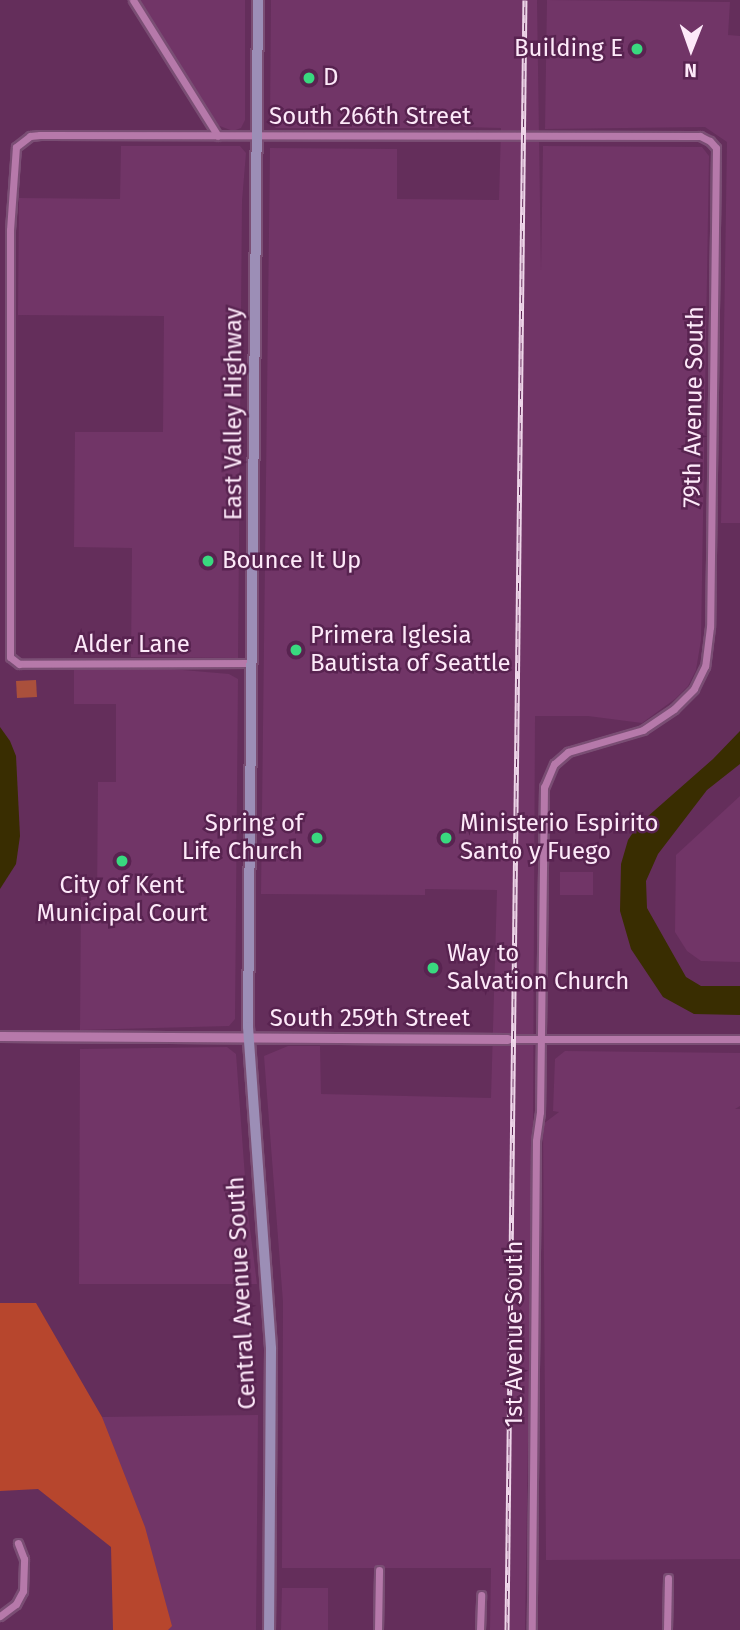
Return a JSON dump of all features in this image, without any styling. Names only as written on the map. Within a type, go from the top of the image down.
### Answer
[{"type":"main road","name":"East Valley Highway","points":[[248,1038],[258,0]]},
{"type":"main road","name":"Central Avenue South","points":[[248,1038],[271,1349],[269,1630]]},
{"type":"street","points":[[133,0],[218,136]]},
{"type":"street","name":"South 266th Street","points":[[10,230],[16,146],[21,141],[40,135],[257,138],[700,136],[716,148]]},
{"type":"street","name":"79th Avenue South","points":[[544,787],[554,764],[568,752],[643,730],[674,709],[694,689],[705,666],[710,627],[716,148]]},
{"type":"street","points":[[0,230],[10,230],[9,466],[0,467]]},
{"type":"street","points":[[0,347],[10,347]]},
{"type":"street","name":"Alder Lane","points":[[9,466],[8,653],[12,662],[252,663]]},
{"type":"street","name":"1st Avenue South","points":[[532,1630],[536,1141],[541,1039],[544,787]]},
{"type":"street","name":"South 259th Street","points":[[0,1036],[740,1040]]},
{"type":"street","points":[[0,1616],[16,1604],[23,1591],[24,1559],[18,1543]]},
{"type":"street","points":[[378,1630],[379,1570]]},
{"type":"street","points":[[667,1630],[668,1578]]},
{"type":"street","points":[[480,1630],[481,1595]]},
{"type":"shaded area","points":[[139,0],[245,0],[245,120],[241,128],[233,131],[217,125]]},
{"type":"shaded area","points":[[271,0],[537,0],[541,272],[543,146],[702,147],[709,156],[701,640],[696,670],[688,686],[675,699],[642,723],[588,716],[535,716],[533,1126],[525,1630],[490,1630],[491,1568],[282,1568],[283,1302],[264,1056],[288,1046],[320,1046],[321,1094],[491,1098],[497,890],[425,889],[425,895],[261,894],[270,148],[397,149],[397,199],[499,200],[501,128],[463,127],[456,116],[445,117],[438,128],[276,128],[270,122]]},
{"type":"shaded area","points":[[547,0],[730,2],[728,35],[740,36],[740,523],[721,523],[727,142],[705,127],[545,129]]},
{"type":"shaded area","points":[[121,146],[240,146],[246,153],[242,201],[238,658],[131,657],[132,548],[74,547],[75,432],[163,432],[164,316],[18,315],[19,198],[120,199]]},
{"type":"shaded area","points":[[74,669],[171,669],[229,674],[238,679],[235,1019],[229,1026],[80,1030],[81,897],[97,897],[98,782],[116,782],[116,704],[74,704]]},
{"type":"shaded area","points":[[36,680],[37,697],[17,698],[16,681]]},
{"type":"shaded area","points":[[0,727],[16,756],[20,836],[16,864],[0,889]]},
{"type":"shaded area","points":[[740,731],[740,764],[707,790],[658,854],[646,881],[647,908],[686,977],[701,986],[740,986],[740,1015],[694,1014],[663,997],[631,949],[620,911],[621,864],[628,840],[638,825],[713,759]]},
{"type":"shaded area","points":[[740,796],[740,962],[701,961],[687,951],[675,932],[676,855]]},
{"type":"shaded area","points":[[560,872],[593,872],[593,895],[560,895]]},
{"type":"shaded area","points":[[227,1047],[236,1054],[247,1205],[257,1284],[79,1284],[80,1049]]},
{"type":"shaded area","points":[[565,1051],[740,1053],[740,1106],[735,1109],[740,1109],[740,1559],[546,1560],[543,1124],[559,1112],[553,1111],[555,1059]]},
{"type":"shaded area","points":[[0,1303],[36,1303],[102,1417],[145,1527],[172,1626],[168,1630],[113,1630],[111,1547],[38,1489],[0,1491]]},
{"type":"shaded area","points":[[258,1415],[256,1630],[144,1630],[102,1417]]},
{"type":"shaded area","points":[[282,1588],[328,1588],[328,1630],[281,1630]]},
{"type":"railway","points":[[507,1630],[525,0]]},
{"type":"place","name":"Building E","points":[[637,49]]},
{"type":"place","name":"D","points":[[309,78]]},
{"type":"place","name":"Bounce It Up","points":[[208,561]]},
{"type":"place","name":"Primera Iglesia Bautista of Seattle","points":[[296,650]]},
{"type":"place","name":"Spring of Life Church","points":[[317,838]]},
{"type":"place","name":"Ministerio Espirito Santo y Fuego","points":[[446,838]]},
{"type":"place","name":"City of Kent Municipal Court","points":[[122,861]]},
{"type":"place","name":"Way to Salvation Church","points":[[433,968]]}]
